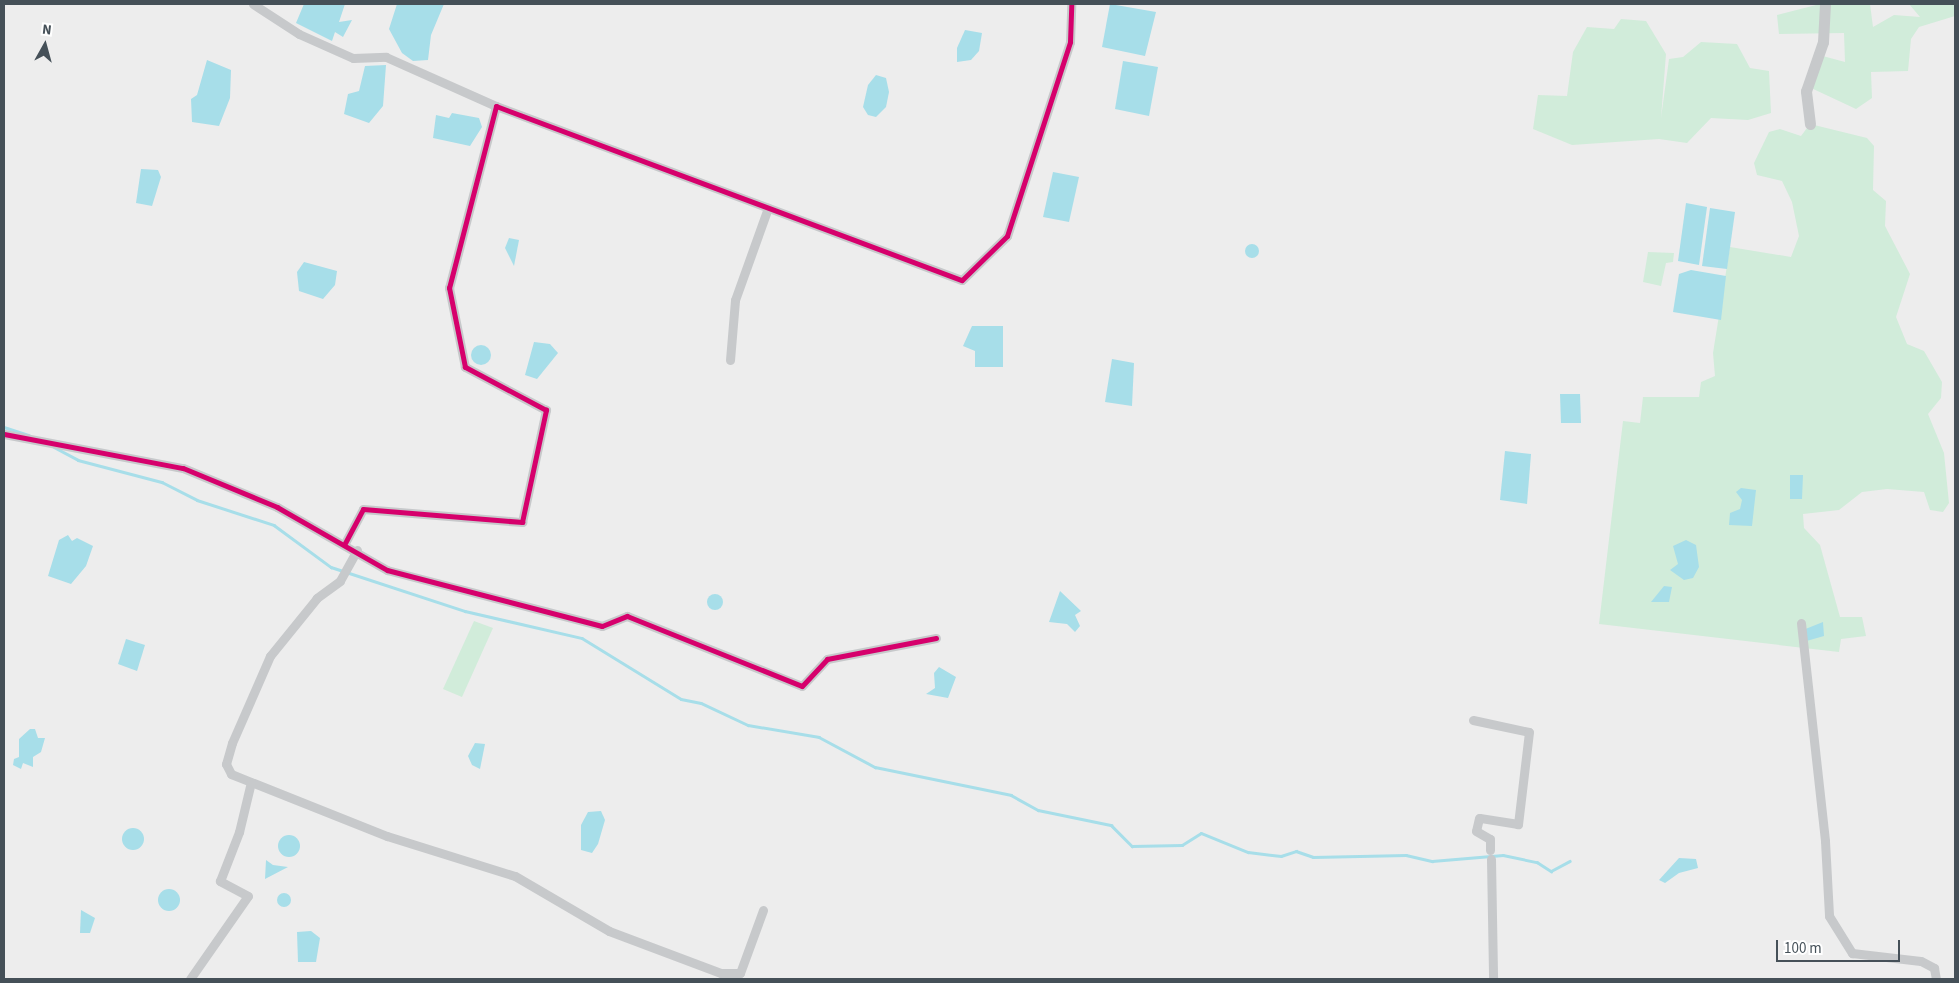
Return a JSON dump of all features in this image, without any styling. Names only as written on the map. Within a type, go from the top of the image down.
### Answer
[{"type":"street","points":[[253,4],[299,34],[333,46],[353,58],[386,57],[496,106],[962,280],[1006,236],[1070,42],[1071,4]]},
{"type":"street","points":[[1810,124],[1806,91],[1823,42],[1825,4]]},
{"type":"street","points":[[345,543],[363,509],[522,522],[546,410],[465,367],[449,288],[496,106]]},
{"type":"street","points":[[730,360],[734,300],[768,208]]},
{"type":"street","points":[[4,434],[183,468],[278,507],[345,543],[387,570],[602,626],[627,616],[802,686],[827,659],[936,638]]},
{"type":"street","points":[[357,550],[340,581],[317,598],[270,656],[226,764],[231,774],[387,836],[515,876],[609,931],[721,973],[740,973],[763,910]]},
{"type":"street","points":[[1801,623],[1826,842],[1829,916],[1852,953],[1921,961],[1934,968],[1936,979]]},
{"type":"street","points":[[1474,720],[1530,732],[1518,824],[1479,818],[1476,831],[1490,839],[1493,979]]},
{"type":"street","points":[[190,979],[248,896],[220,881],[240,832],[251,782]]},
{"type":"green space","points":[[1820,4],[1870,4],[1873,27],[1894,15],[1920,17],[1909,4],[1955,4],[1955,16],[1919,27],[1911,39],[1908,71],[1871,72],[1872,98],[1856,109],[1809,87],[1819,55],[1845,62],[1844,33],[1779,34],[1777,15]]},
{"type":"green space","points":[[1621,19],[1646,21],[1666,54],[1661,118],[1669,59],[1683,57],[1701,42],[1737,44],[1750,68],[1769,71],[1771,113],[1748,120],[1711,118],[1687,143],[1659,139],[1572,145],[1533,129],[1538,95],[1567,96],[1573,52],[1587,27],[1614,29]]},
{"type":"green space","points":[[1810,124],[1867,138],[1874,146],[1873,190],[1886,201],[1885,226],[1910,274],[1896,317],[1907,344],[1924,351],[1942,382],[1941,398],[1928,414],[1944,453],[1949,503],[1943,512],[1930,510],[1924,492],[1887,489],[1862,492],[1839,510],[1803,514],[1804,528],[1820,545],[1840,617],[1862,617],[1866,636],[1841,639],[1839,652],[1599,624],[1623,421],[1640,423],[1643,397],[1699,397],[1701,382],[1715,376],[1713,353],[1730,247],[1791,257],[1799,236],[1792,202],[1782,181],[1757,175],[1754,163],[1769,132],[1780,129],[1801,136]]},
{"type":"green space","points":[[1648,252],[1674,253],[1673,262],[1666,263],[1661,286],[1643,282]]},
{"type":"green space","points":[[474,621],[493,628],[462,697],[443,689]]},
{"type":"water","points":[[304,4],[345,4],[339,22],[352,20],[343,37],[335,32],[332,41],[296,23]]},
{"type":"water","points":[[397,4],[444,4],[431,35],[428,60],[413,61],[402,53],[389,29]]},
{"type":"water","points":[[1110,4],[1156,12],[1145,56],[1102,47]]},
{"type":"water","points":[[965,30],[982,33],[979,51],[971,60],[957,62],[957,48]]},
{"type":"water","points":[[207,60],[231,70],[230,98],[219,126],[192,122],[191,99],[197,95]]},
{"type":"water","points":[[1123,61],[1158,67],[1149,116],[1115,109]]},
{"type":"water","points":[[386,65],[383,106],[369,123],[344,114],[348,94],[359,91],[365,66]]},
{"type":"water","points":[[876,75],[886,78],[889,92],[886,107],[876,117],[868,115],[863,107],[868,85]]},
{"type":"water","points":[[452,113],[479,118],[482,127],[470,146],[433,138],[436,115],[449,118]]},
{"type":"water","points":[[141,169],[158,170],[161,177],[152,206],[136,203]]},
{"type":"water","points":[[1053,172],[1079,177],[1069,222],[1043,217]]},
{"type":"water","points":[[1686,203],[1707,207],[1699,265],[1678,261]]},
{"type":"water","points":[[1710,208],[1735,212],[1727,269],[1702,266]]},
{"type":"water","points":[[509,238],[519,240],[514,266],[505,248]]},
{"type":"water","points":[[1249,244],[1255,244],[1259,251],[1255,258],[1249,258],[1245,254],[1245,248]]},
{"type":"water","points":[[304,262],[337,271],[335,285],[323,299],[299,291],[297,272]]},
{"type":"water","points":[[1691,270],[1726,276],[1721,320],[1673,312],[1679,274]]},
{"type":"water","points":[[972,326],[1003,326],[1003,367],[975,367],[975,351],[963,346]]},
{"type":"water","points":[[534,342],[550,344],[558,353],[537,379],[525,375]]},
{"type":"water","points":[[481,345],[488,348],[491,355],[488,362],[481,365],[474,362],[471,355],[474,348]]},
{"type":"water","points":[[1112,359],[1134,363],[1132,406],[1105,402]]},
{"type":"water","points":[[1560,394],[1580,394],[1581,423],[1561,423]]},
{"type":"water","points":[[1505,451],[1531,454],[1527,504],[1500,500]]},
{"type":"water","points":[[1790,475],[1803,475],[1802,499],[1790,499]]},
{"type":"water","points":[[1741,488],[1756,490],[1752,526],[1729,525],[1730,513],[1740,509],[1742,500],[1736,492]]},
{"type":"water","points":[[68,535],[72,541],[77,538],[93,546],[86,566],[71,584],[48,576],[59,540]]},
{"type":"water","points":[[1686,540],[1696,545],[1699,567],[1693,578],[1684,580],[1670,570],[1678,564],[1673,546]]},
{"type":"water","points":[[1664,586],[1672,587],[1669,602],[1651,602]]},
{"type":"water","points":[[1060,591],[1081,611],[1075,615],[1080,626],[1075,632],[1067,624],[1049,622]]},
{"type":"water","points":[[712,594],[718,594],[723,599],[721,608],[712,610],[707,605],[707,599]]},
{"type":"water","points":[[1823,622],[1824,636],[1803,642],[1803,630]]},
{"type":"water","points":[[126,639],[145,645],[137,671],[118,664]]},
{"type":"water","points":[[939,667],[956,677],[948,698],[926,694],[935,688],[934,673]]},
{"type":"water","points":[[30,729],[35,729],[38,738],[45,738],[41,752],[33,757],[33,767],[23,763],[21,769],[13,765],[14,759],[19,757],[19,739]]},
{"type":"water","points":[[475,743],[485,744],[480,769],[472,765],[468,756]]},
{"type":"water","points":[[601,811],[605,820],[598,844],[592,853],[581,850],[581,825],[588,812]]},
{"type":"water","points":[[133,828],[141,831],[144,839],[141,847],[133,850],[125,847],[122,839],[125,831]]},
{"type":"water","points":[[289,835],[297,838],[300,846],[297,854],[289,857],[281,854],[278,846],[281,838]]},
{"type":"water","points":[[1679,858],[1696,859],[1698,868],[1679,873],[1665,883],[1659,880]]},
{"type":"water","points":[[266,860],[273,865],[288,867],[265,879]]},
{"type":"water","points":[[169,889],[177,892],[180,900],[177,908],[169,911],[161,908],[158,900],[161,892]]},
{"type":"water","points":[[281,893],[287,893],[291,900],[287,907],[281,907],[277,903],[277,897]]},
{"type":"water","points":[[81,910],[95,918],[90,933],[80,933]]},
{"type":"water","points":[[311,931],[320,938],[316,962],[298,962],[297,932]]},
{"type":"waterway","points":[[4,427],[29,435]]},
{"type":"waterway","points":[[54,447],[78,460],[162,482],[197,500],[274,525],[331,567],[465,611],[582,638],[681,699],[701,703],[748,725],[819,737],[875,767],[1011,795],[1038,810],[1111,825],[1132,846],[1182,845],[1201,833],[1248,852],[1281,856],[1296,851],[1313,857],[1406,855],[1432,861],[1503,855],[1537,862],[1551,871],[1570,861]]},
{"type":"cycle path","points":[[345,543],[363,509],[522,522],[546,410],[465,367],[449,288],[496,106],[962,280],[1007,236],[1070,42],[1071,4]]},
{"type":"cycle path","points":[[4,434],[183,468],[277,507],[387,570],[602,626],[627,616],[802,686],[827,659],[936,638]]}]
